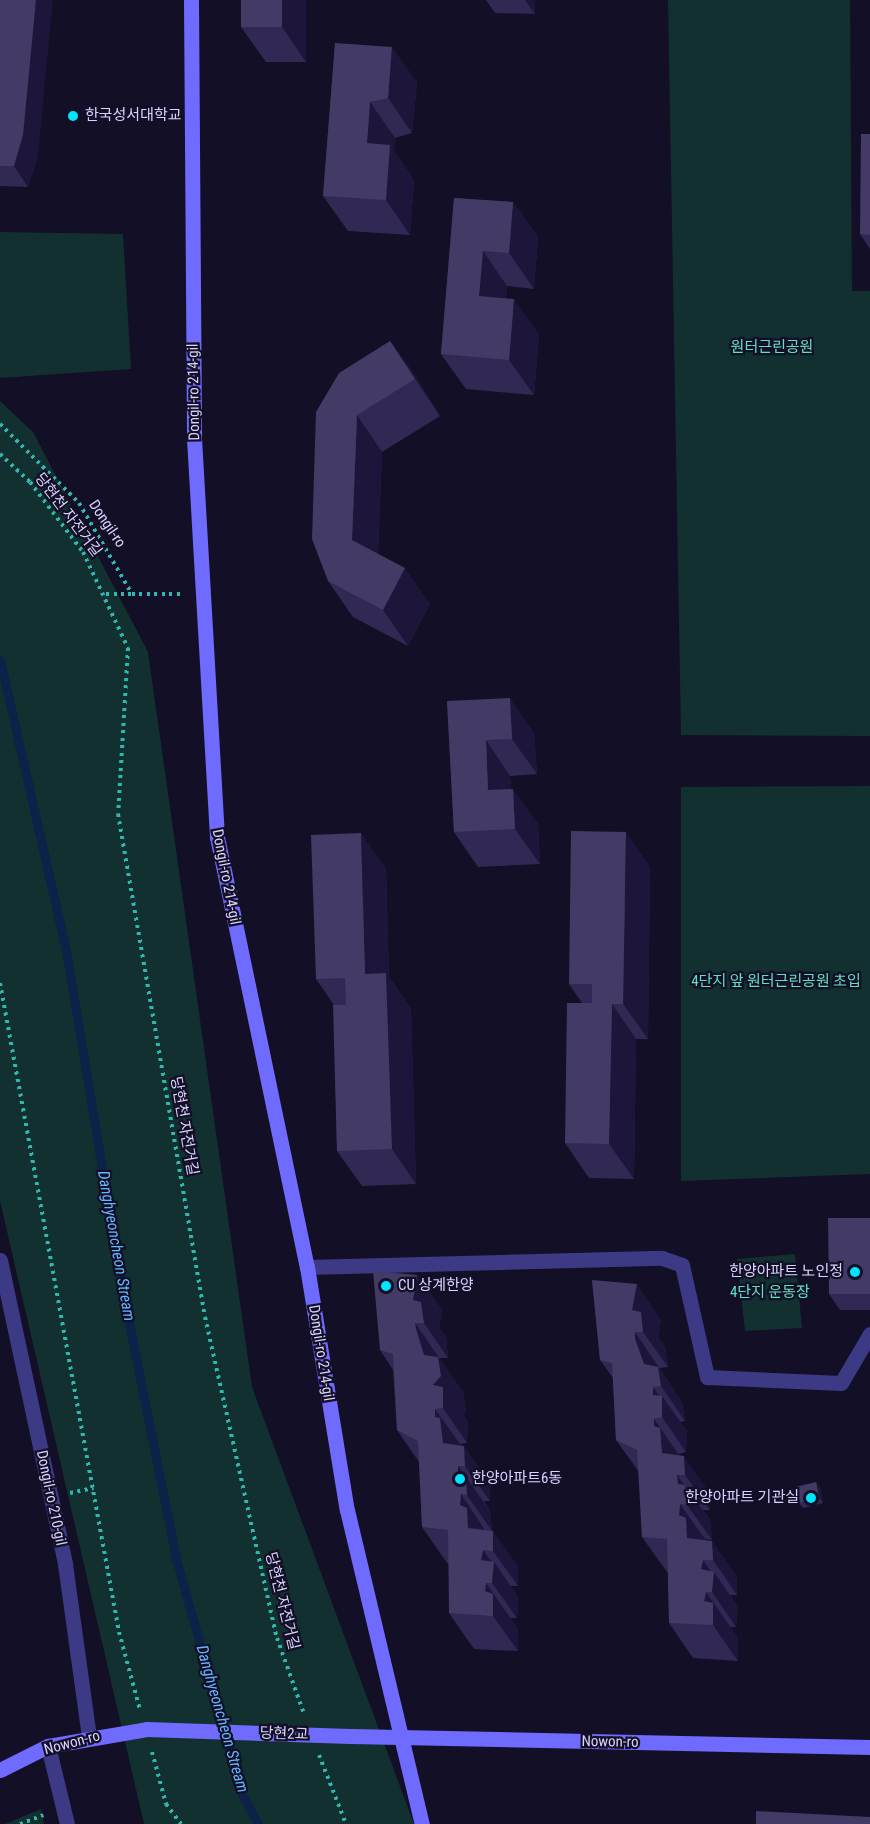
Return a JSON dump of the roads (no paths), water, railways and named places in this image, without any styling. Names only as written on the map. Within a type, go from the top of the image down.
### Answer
[{"type":"main road","name":"Dongil-ro 214-gil","points":[[191,0],[194,438],[217,837],[307,1267],[347,1510],[399,1737],[422,1824]]},
{"type":"main road","name":"Nowon-ro","points":[[0,1770],[48,1746],[146,1726]]},
{"type":"main road","name":"당현2교","points":[[146,1726],[350,1736]]},
{"type":"main road","name":"Nowon-ro","points":[[350,1736],[870,1746]]},
{"type":"street","points":[[307,1267],[662,1258],[682,1265],[707,1377],[842,1383],[870,1334]]},
{"type":"street","name":"Dongil-ro 210-gil","points":[[0,1260],[65,1564],[89,1738]]},
{"type":"street","points":[[48,1746],[67,1824]]},
{"type":"waterway","name":"Danghyeoncheon Stream","points":[[0,660],[66,951],[120,1278],[176,1559],[242,1794],[258,1824]]},
{"type":"place","name":"한국성서대학교","points":[[73,116]]},
{"type":"place","name":"한양아파트 노인정","points":[[855,1272]]},
{"type":"place","name":"CU 상계한양","points":[[386,1286]]},
{"type":"place","name":"한양아파트6동","points":[[460,1479]]},
{"type":"place","name":"한양아파트 기관실","points":[[811,1498]]},
{"type":"park label","name":"원터근린공원","points":[[772,348]]},
{"type":"park label","name":"4단지 앞 원터근린공원 초입","points":[[776,982]]},
{"type":"park label","name":"4단지 운동장","points":[[770,1293]]}]
